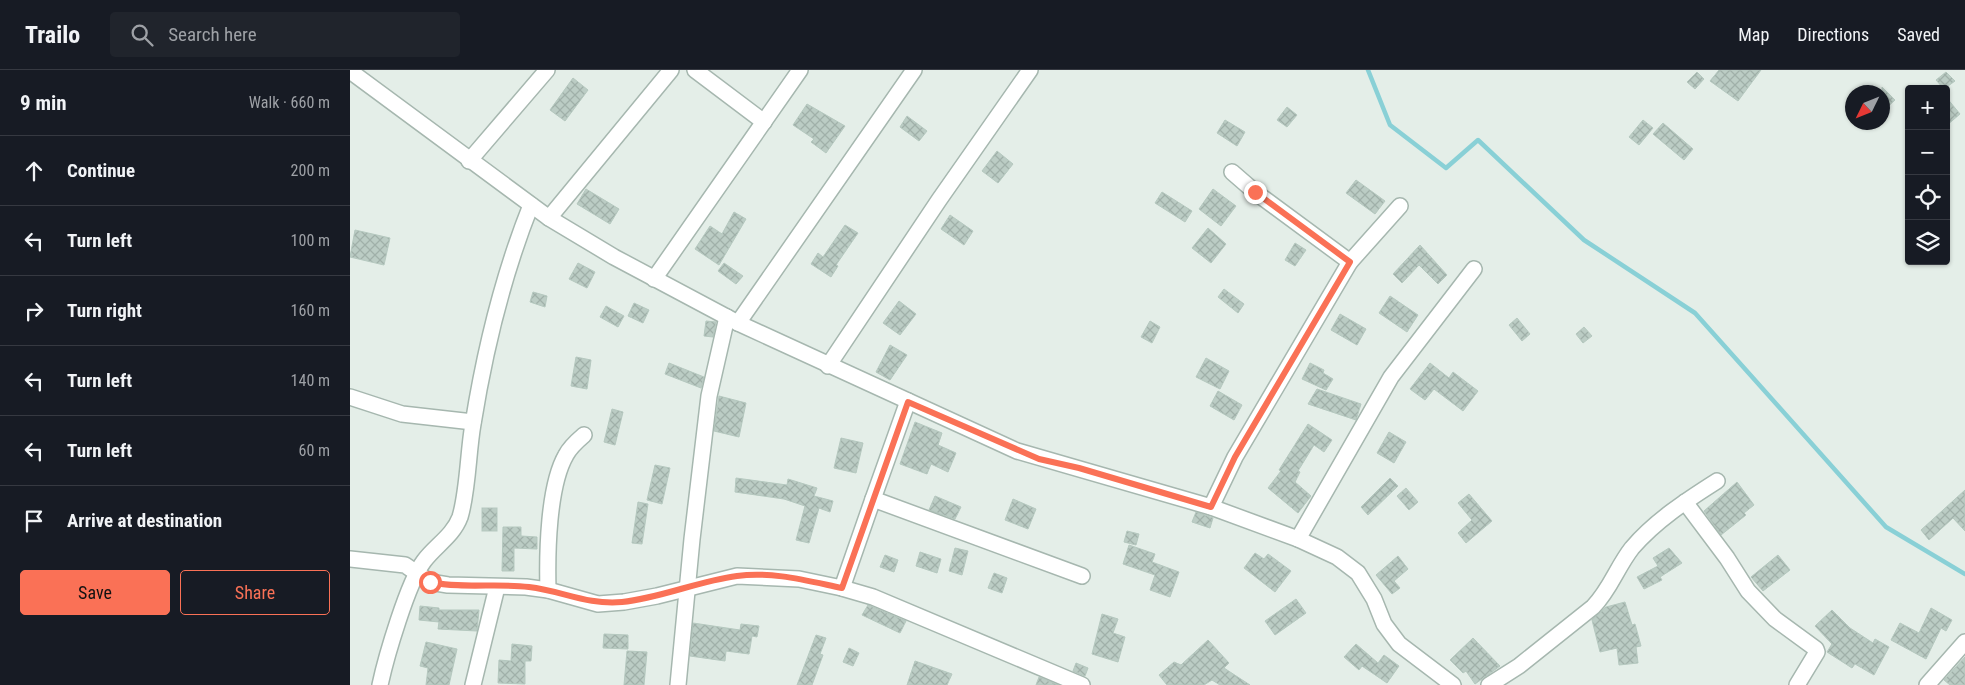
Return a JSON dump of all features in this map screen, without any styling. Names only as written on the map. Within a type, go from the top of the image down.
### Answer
[{"type":"street","points":[[469,161],[547,70]]},
{"type":"street","points":[[549,218],[671,70]]},
{"type":"street","points":[[695,70],[764,122]]},
{"type":"street","points":[[654,279],[800,70]]},
{"type":"street","points":[[678,685],[692,539],[709,396],[732,320],[914,70]]},
{"type":"street","points":[[828,366],[939,200],[1030,70]]},
{"type":"street","points":[[350,71],[469,161],[549,218],[654,279],[732,320],[828,366],[1039,459],[1079,468],[1211,507],[1298,539],[1337,557],[1358,573],[1374,599],[1384,624],[1399,644],[1453,685]]},
{"type":"street","points":[[1232,172],[1255,192],[1350,262]]},
{"type":"street","points":[[380,685],[395,634],[417,575],[424,561],[450,533],[459,519],[464,498],[473,422],[499,299],[514,248],[531,205]]},
{"type":"street","points":[[1211,507],[1235,457],[1350,262],[1400,206]]},
{"type":"street","points":[[1298,539],[1391,377],[1474,269]]},
{"type":"street","points":[[350,397],[402,414],[473,422]]},
{"type":"street","points":[[842,588],[908,402]]},
{"type":"street","points":[[548,590],[547,558],[558,474],[564,457],[584,435]]},
{"type":"street","points":[[1489,685],[1519,666],[1593,607],[1603,596],[1631,549],[1650,530],[1685,502],[1718,481]]},
{"type":"street","points":[[873,499],[1082,576]]},
{"type":"street","points":[[1685,502],[1727,558],[1748,591],[1775,619],[1816,649],[1797,685]]},
{"type":"street","points":[[350,559],[405,565],[417,575],[430,582],[448,585],[548,590],[598,604],[641,599],[688,587],[746,576],[799,579],[873,597],[1082,685]]},
{"type":"street","points":[[473,685],[497,587]]},
{"type":"street","points":[[1927,685],[1965,642]]},
{"type":"building","points":[[1719,70],[1761,70],[1738,101],[1710,81]]},
{"type":"building","points":[[1697,72],[1704,79],[1695,89],[1687,82]]},
{"type":"building","points":[[1946,72],[1955,81],[1950,85],[1940,85],[1936,80]]},
{"type":"building","points":[[573,78],[588,90],[565,121],[550,110]]},
{"type":"building","points":[[1890,95],[1895,100],[1890,105]]},
{"type":"building","points":[[1950,102],[1960,114],[1950,123]]},
{"type":"building","points":[[807,104],[845,126],[826,153],[811,142],[814,139],[793,125]]},
{"type":"building","points":[[1287,107],[1297,115],[1287,127],[1277,120]]},
{"type":"building","points":[[907,116],[927,131],[919,141],[900,127]]},
{"type":"building","points":[[1225,120],[1245,132],[1237,146],[1217,133]]},
{"type":"building","points":[[1643,120],[1653,128],[1639,145],[1629,137]]},
{"type":"building","points":[[1663,123],[1693,149],[1684,160],[1653,134]]},
{"type":"building","points":[[997,151],[1013,164],[998,183],[982,171]]},
{"type":"building","points":[[1356,180],[1385,201],[1375,214],[1346,193]]},
{"type":"building","points":[[586,189],[619,209],[610,224],[577,204]]},
{"type":"building","points":[[1213,189],[1236,206],[1221,226],[1199,209]]},
{"type":"building","points":[[1162,192],[1192,211],[1185,222],[1155,203]]},
{"type":"building","points":[[734,212],[746,219],[719,265],[695,249],[710,226],[722,234]]},
{"type":"building","points":[[950,215],[973,231],[964,245],[941,229]]},
{"type":"building","points":[[845,225],[858,233],[836,265],[838,266],[831,277],[811,264],[818,253],[823,257]]},
{"type":"building","points":[[1208,228],[1226,244],[1211,263],[1192,248]]},
{"type":"building","points":[[355,230],[390,238],[384,265],[350,257]]},
{"type":"building","points":[[1295,243],[1306,250],[1295,266],[1285,260]]},
{"type":"building","points":[[1420,245],[1447,275],[1438,284],[1419,265],[1402,283],[1393,274]]},
{"type":"building","points":[[578,263],[595,272],[587,288],[569,279]]},
{"type":"building","points":[[724,263],[743,276],[736,284],[718,271]]},
{"type":"building","points":[[1224,289],[1244,304],[1238,313],[1218,297]]},
{"type":"building","points":[[533,292],[547,296],[545,307],[530,302]]},
{"type":"building","points":[[1390,296],[1418,315],[1407,332],[1379,313]]},
{"type":"building","points":[[899,301],[916,314],[900,335],[883,323]]},
{"type":"building","points":[[634,303],[649,310],[643,323],[628,316]]},
{"type":"building","points":[[606,306],[624,316],[618,327],[600,317]]},
{"type":"building","points":[[1340,314],[1366,329],[1357,345],[1331,330]]},
{"type":"building","points":[[1517,318],[1530,334],[1522,341],[1509,325]]},
{"type":"building","points":[[706,321],[716,322],[713,337],[704,336]]},
{"type":"building","points":[[1150,321],[1160,327],[1152,343],[1141,337]]},
{"type":"building","points":[[1584,327],[1592,336],[1583,343],[1576,334]]},
{"type":"building","points":[[890,345],[907,355],[890,380],[876,372]]},
{"type":"building","points":[[576,357],[591,360],[587,389],[571,386]]},
{"type":"building","points":[[1206,358],[1229,371],[1220,389],[1196,377]]},
{"type":"building","points":[[669,363],[704,377],[701,388],[665,374]]},
{"type":"building","points":[[1310,363],[1324,370],[1323,373],[1333,379],[1326,390],[1302,379]]},
{"type":"building","points":[[1430,363],[1449,378],[1453,372],[1478,391],[1463,411],[1434,389],[1425,400],[1410,389]]},
{"type":"building","points":[[1317,389],[1361,404],[1356,420],[1308,404]]},
{"type":"building","points":[[1218,391],[1242,405],[1234,420],[1210,406]]},
{"type":"building","points":[[719,396],[746,403],[739,437],[714,431]]},
{"type":"building","points":[[612,409],[623,412],[615,445],[604,442]]},
{"type":"building","points":[[915,422],[942,433],[938,445],[956,453],[948,472],[931,464],[927,474],[900,464]]},
{"type":"building","points":[[1308,424],[1332,440],[1324,452],[1314,445],[1298,471],[1300,472],[1295,482],[1311,496],[1298,513],[1268,488],[1281,471],[1279,470]]},
{"type":"building","points":[[1389,432],[1406,442],[1394,463],[1377,453]]},
{"type":"building","points":[[841,438],[863,443],[856,473],[834,468]]},
{"type":"building","points":[[655,465],[670,468],[662,504],[647,500]]},
{"type":"building","points":[[736,478],[787,485],[788,479],[817,488],[814,496],[833,501],[830,512],[819,508],[809,543],[796,540],[805,506],[784,499],[735,492]]},
{"type":"building","points":[[1390,478],[1398,486],[1368,515],[1361,507]]},
{"type":"building","points":[[1737,482],[1754,505],[1744,513],[1746,515],[1721,535],[1704,511]]},
{"type":"building","points":[[1406,488],[1418,502],[1409,510],[1397,496]]},
{"type":"building","points":[[1965,490],[1965,531],[1953,518],[1929,540],[1921,530]]},
{"type":"building","points":[[1469,494],[1492,521],[1466,543],[1458,533],[1472,520],[1458,503]]},
{"type":"building","points":[[935,496],[961,507],[955,519],[929,510]]},
{"type":"building","points":[[1013,499],[1036,509],[1028,529],[1005,520]]},
{"type":"building","points":[[638,502],[648,504],[642,544],[632,543]]},
{"type":"building","points":[[482,508],[497,508],[497,531],[482,531]]},
{"type":"building","points":[[1196,512],[1213,518],[1210,528],[1192,522]]},
{"type":"building","points":[[503,527],[521,527],[521,536],[537,537],[537,549],[514,548],[514,571],[502,571]]},
{"type":"building","points":[[1127,531],[1139,534],[1136,545],[1124,542]]},
{"type":"building","points":[[1129,545],[1155,554],[1152,562],[1179,572],[1170,597],[1150,590],[1155,575],[1123,564]]},
{"type":"building","points":[[955,548],[968,551],[962,575],[949,571]]},
{"type":"building","points":[[1669,548],[1682,563],[1660,577],[1662,580],[1644,589],[1637,577],[1658,566],[1653,558]]},
{"type":"building","points":[[920,552],[941,559],[937,573],[916,566]]},
{"type":"building","points":[[1255,553],[1264,559],[1268,554],[1291,571],[1275,592],[1244,568]]},
{"type":"building","points":[[885,555],[898,560],[894,572],[880,567]]},
{"type":"building","points":[[1778,555],[1790,570],[1763,591],[1751,577]]},
{"type":"building","points":[[1398,556],[1408,569],[1394,581],[1400,588],[1392,594],[1376,575]]},
{"type":"building","points":[[994,573],[1007,578],[1002,593],[988,588]]},
{"type":"building","points":[[1296,599],[1306,613],[1275,635],[1265,621]]},
{"type":"building","points":[[1625,602],[1632,625],[1635,624],[1641,646],[1636,647],[1638,663],[1619,665],[1617,648],[1600,652],[1592,620],[1606,607]]},
{"type":"building","points":[[868,605],[906,621],[900,633],[862,615]]},
{"type":"building","points":[[420,606],[439,608],[439,610],[479,610],[477,631],[438,629],[439,622],[419,620]]},
{"type":"building","points":[[1931,608],[1952,620],[1946,631],[1941,628],[1926,659],[1891,640],[1900,623],[1919,633]]},
{"type":"building","points":[[1832,610],[1850,628],[1873,643],[1875,639],[1889,647],[1874,675],[1855,664],[1852,668],[1827,652],[1832,644],[1815,626]]},
{"type":"building","points":[[1102,614],[1118,619],[1113,633],[1125,637],[1118,662],[1092,654]]},
{"type":"building","points":[[693,623],[740,630],[741,624],[759,626],[757,637],[752,636],[749,654],[726,651],[725,661],[690,656]]},
{"type":"building","points":[[604,634],[628,635],[628,649],[603,648]]},
{"type":"building","points":[[816,635],[826,638],[820,654],[823,655],[812,685],[797,685]]},
{"type":"building","points":[[1473,638],[1500,666],[1475,684],[1466,671],[1463,673],[1450,660]]},
{"type":"building","points":[[1208,640],[1229,663],[1224,668],[1250,685],[1220,685],[1212,680],[1204,685],[1167,685],[1159,675],[1174,662],[1181,665]]},
{"type":"building","points":[[426,642],[457,649],[449,685],[426,685],[428,668],[420,666]]},
{"type":"building","points":[[512,644],[532,646],[531,661],[525,661],[525,684],[498,683],[499,660],[511,661]]},
{"type":"building","points":[[1356,644],[1378,663],[1384,655],[1399,666],[1387,683],[1362,666],[1359,670],[1344,657]]},
{"type":"building","points":[[849,648],[859,653],[853,666],[843,662]]},
{"type":"building","points":[[627,651],[647,652],[644,685],[624,685]]},
{"type":"building","points":[[1965,657],[1965,685],[1950,685],[1944,680]]},
{"type":"building","points":[[915,661],[952,674],[947,685],[907,685]]},
{"type":"building","points":[[1076,663],[1088,668],[1085,676],[1073,671]]},
{"type":"building","points":[[1039,677],[1058,685],[1036,685]]},
{"type":"waterway","points":[[1368,70],[1390,125],[1446,168],[1478,140],[1584,240],[1695,313],[1886,527],[1965,574]]},
{"type":"route","points":[[430,582],[472,587],[526,587],[548,590],[598,604],[624,602],[657,596],[737,576],[774,576],[842,588],[908,402],[1039,459],[1079,468],[1211,507],[1235,457],[1350,262],[1255,192]]}]
